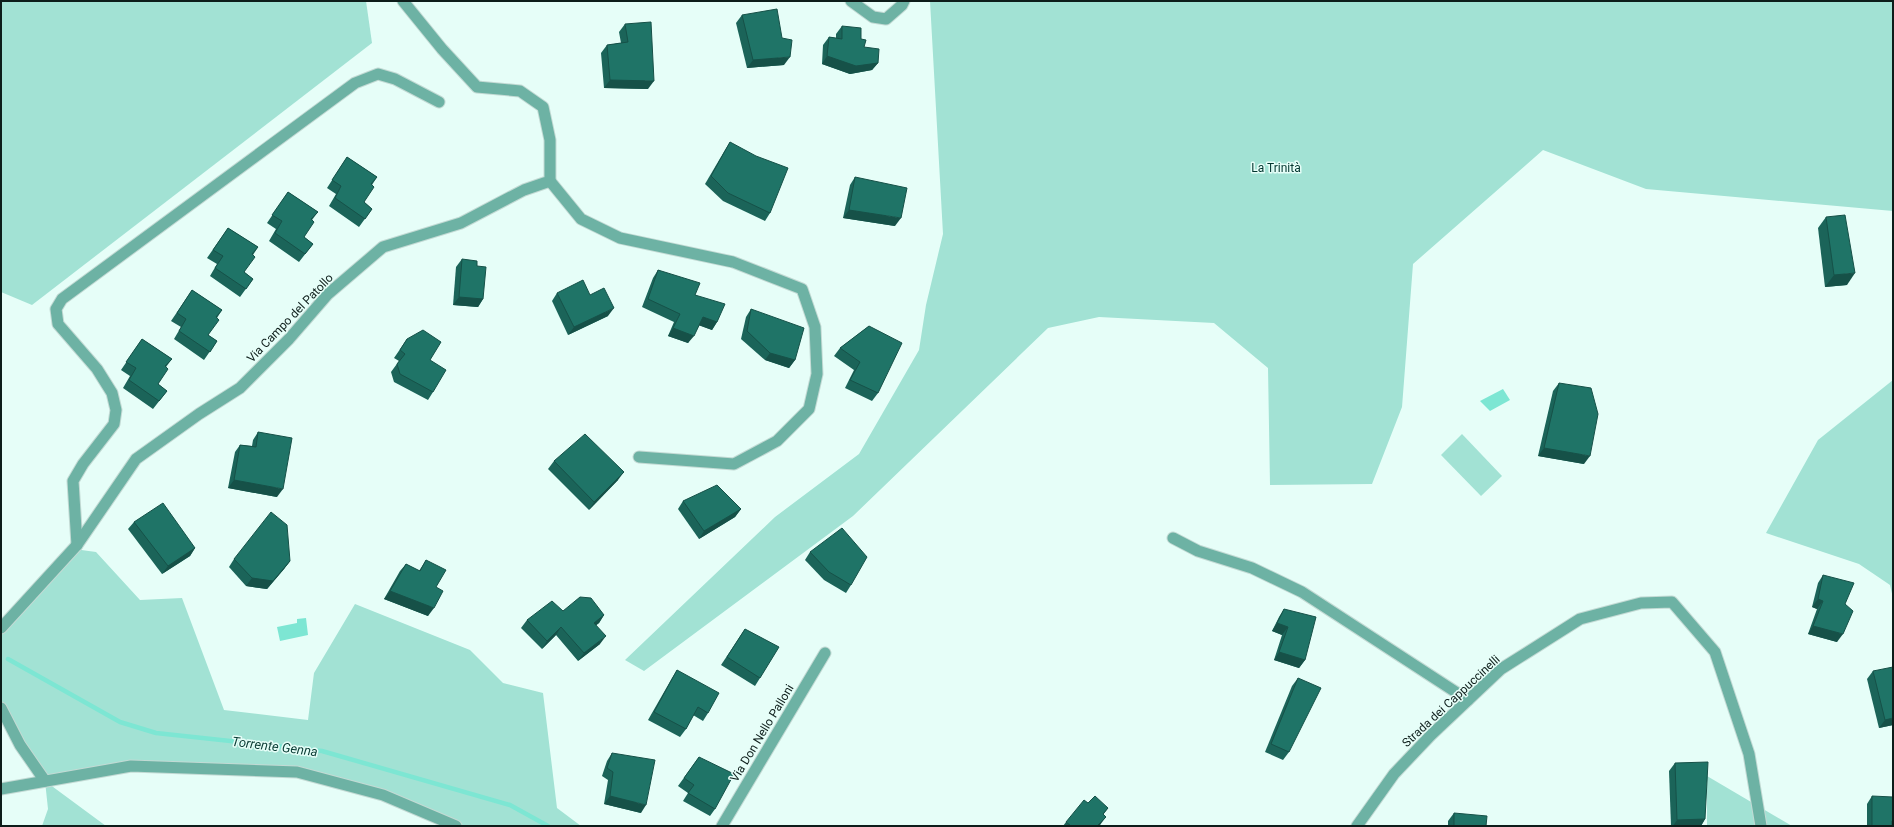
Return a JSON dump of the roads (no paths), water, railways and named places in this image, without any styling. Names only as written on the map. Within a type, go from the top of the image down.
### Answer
[{"type":"street","points":[[404,1],[442,49],[478,87],[520,91],[543,107],[550,140],[550,181],[581,219],[620,238],[733,262],[780,279],[802,289],[815,327],[817,374],[809,409],[777,440],[734,464],[638,457]]},
{"type":"street","points":[[851,1],[873,17],[886,19],[902,5],[904,1]]},
{"type":"street","points":[[77,545],[74,481],[83,464],[114,424],[116,410],[112,392],[97,369],[58,324],[56,309],[62,299],[355,83],[378,74],[396,79],[439,102]]},
{"type":"street","name":"Via Campo del Patollo","points":[[1,628],[77,545],[136,459],[199,414],[240,388],[289,340],[328,294],[383,247],[461,223],[524,190],[550,181]]},
{"type":"street","points":[[1173,538],[1198,551],[1252,568],[1302,592],[1468,700]]},
{"type":"street","name":"Strada dei Cappuccinelli","points":[[1358,826],[1394,774],[1431,734],[1501,669],[1580,620],[1641,603],[1672,602],[1715,652],[1749,754],[1761,826]]},
{"type":"street","name":"Via Don Nello Palloni","points":[[722,826],[825,653]]},
{"type":"street","points":[[1,708],[20,745],[44,781]]},
{"type":"street","points":[[1,789],[131,766],[297,772],[383,795],[456,826]]},
{"type":"waterway","name":"Torrente Genna","points":[[8,659],[120,722],[156,733],[322,751],[510,805],[548,826]]},
{"type":"park label","name":"La Trinità","points":[[1276,168]]}]
